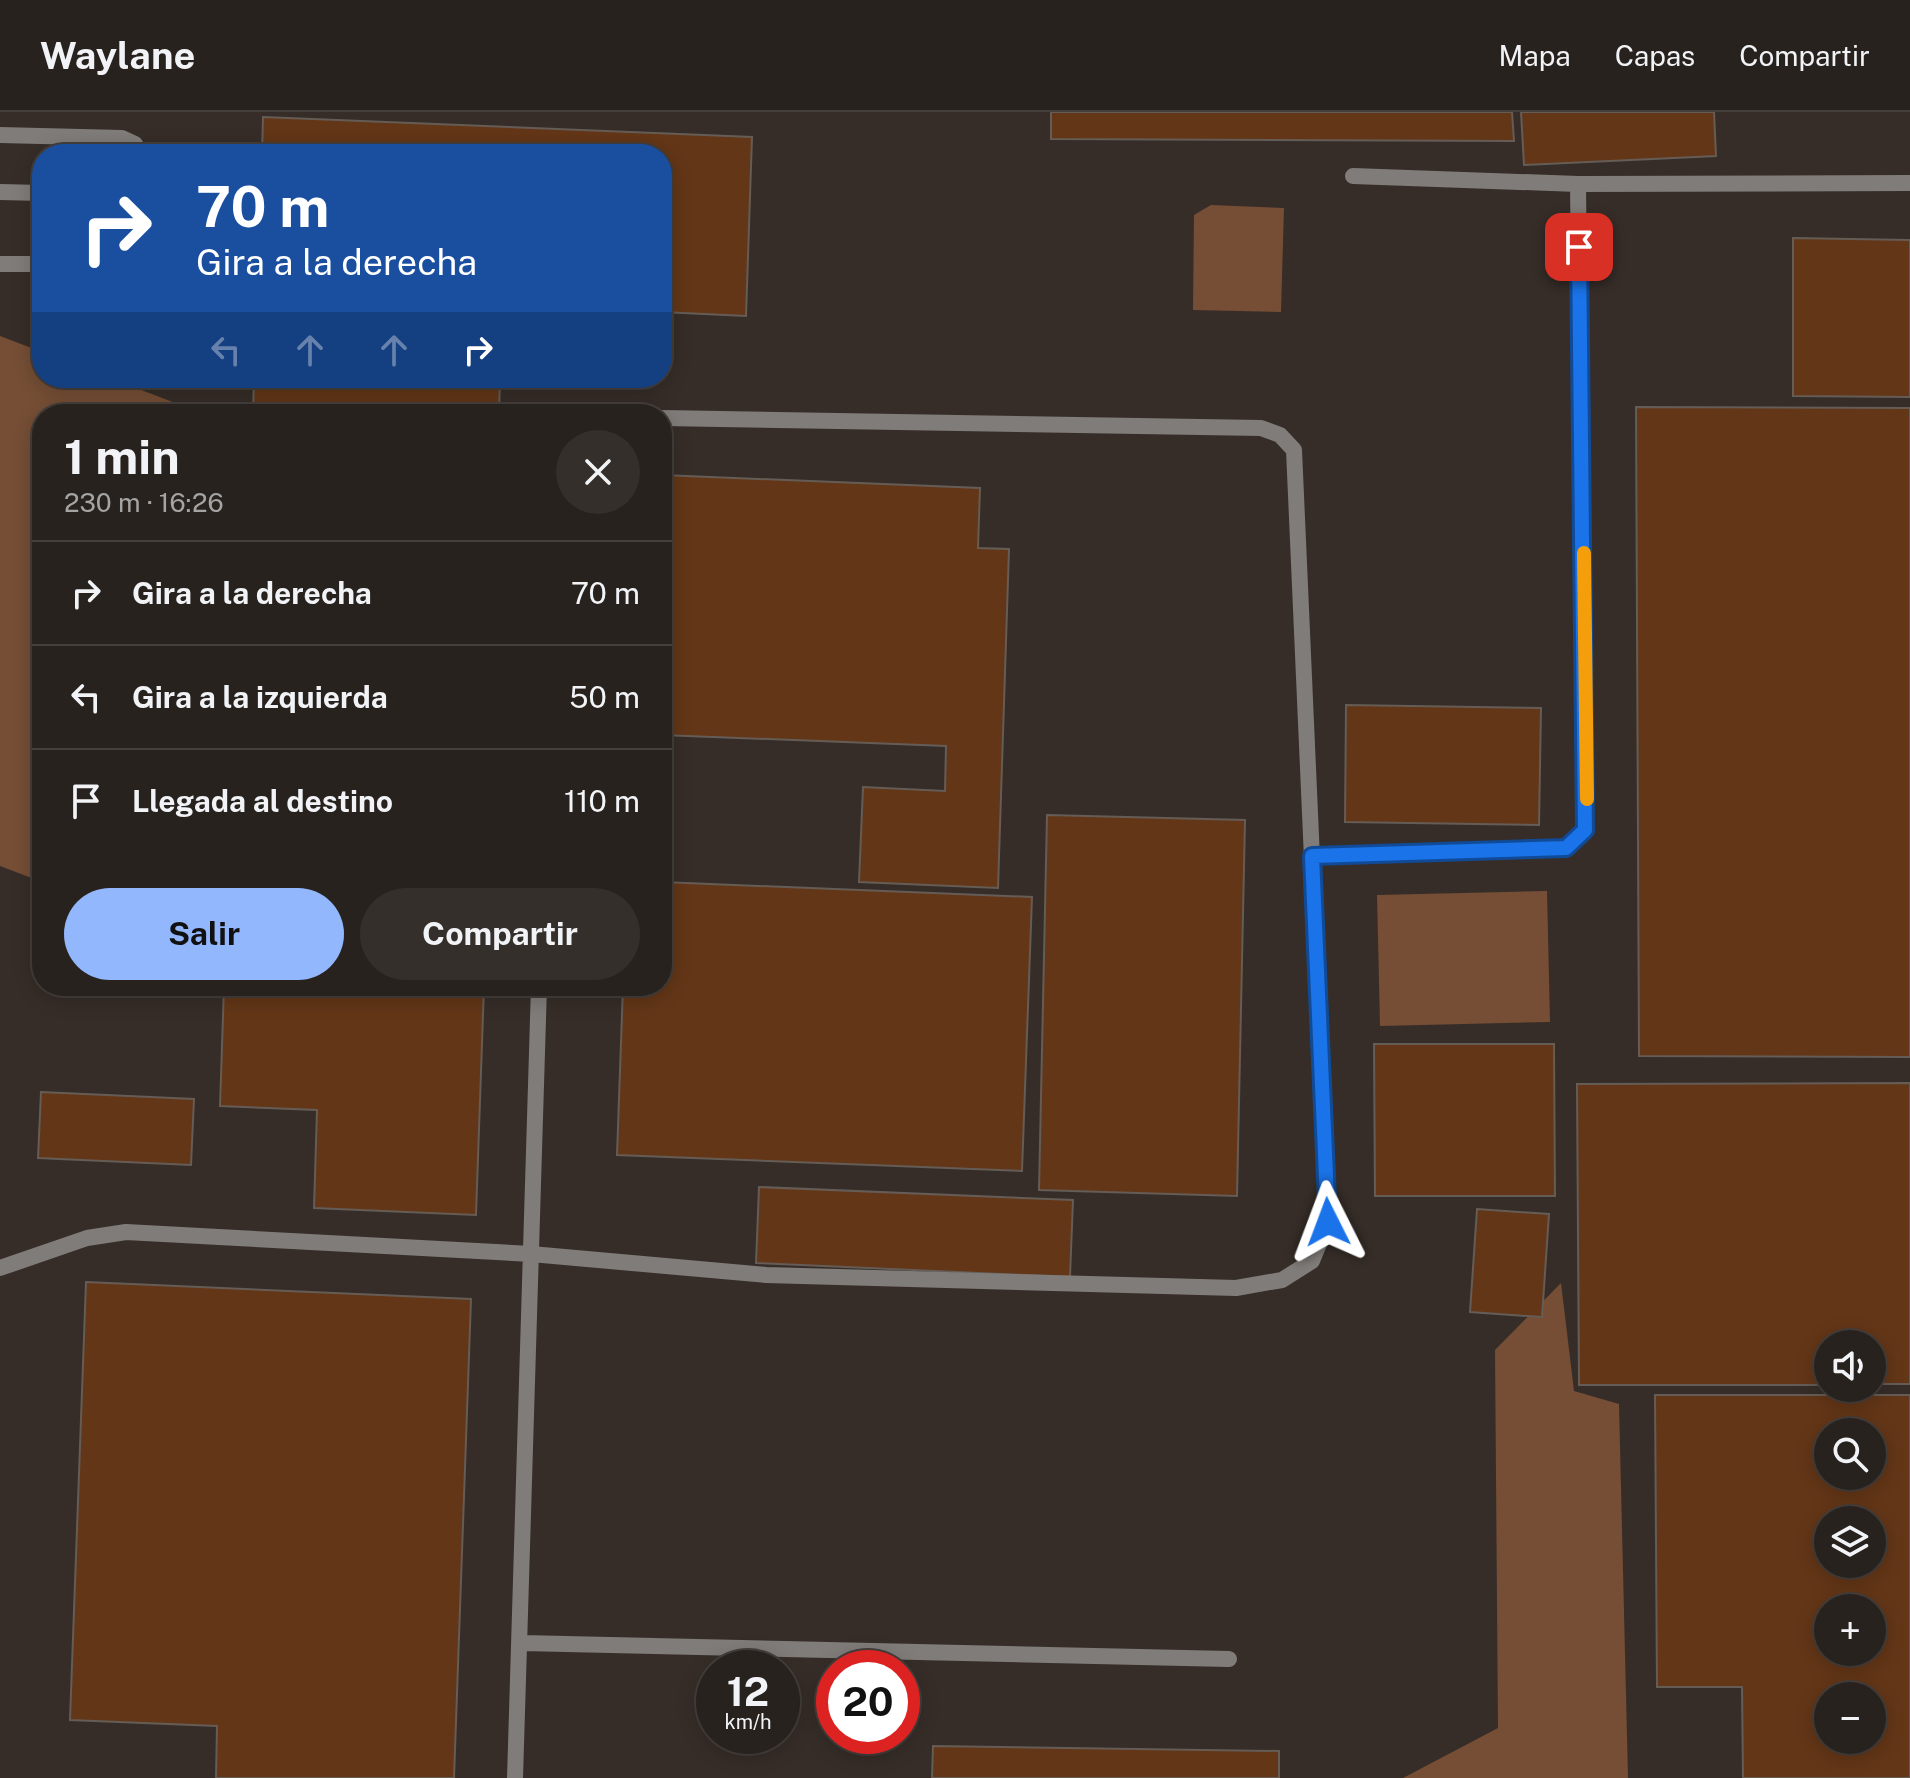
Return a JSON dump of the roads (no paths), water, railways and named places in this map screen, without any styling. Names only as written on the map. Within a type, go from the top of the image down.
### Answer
[{"type":"lane","points":[[0,135],[122,138],[135,144]]},
{"type":"lane","points":[[1353,176],[1578,184],[1910,183]]},
{"type":"lane","points":[[1312,856],[1566,848],[1585,830],[1578,184]]},
{"type":"lane","points":[[0,192],[32,193]]},
{"type":"lane","points":[[0,264],[32,264]]},
{"type":"lane","points":[[0,1268],[87,1238],[126,1232],[531,1254],[766,1275],[1236,1288],[1282,1280],[1312,1261],[1328,1222],[1294,450],[1280,435],[1261,428],[672,418]]},
{"type":"lane","points":[[515,1778],[522,1643],[539,996]]},
{"type":"lane","points":[[522,1643],[1229,1659]]}]
